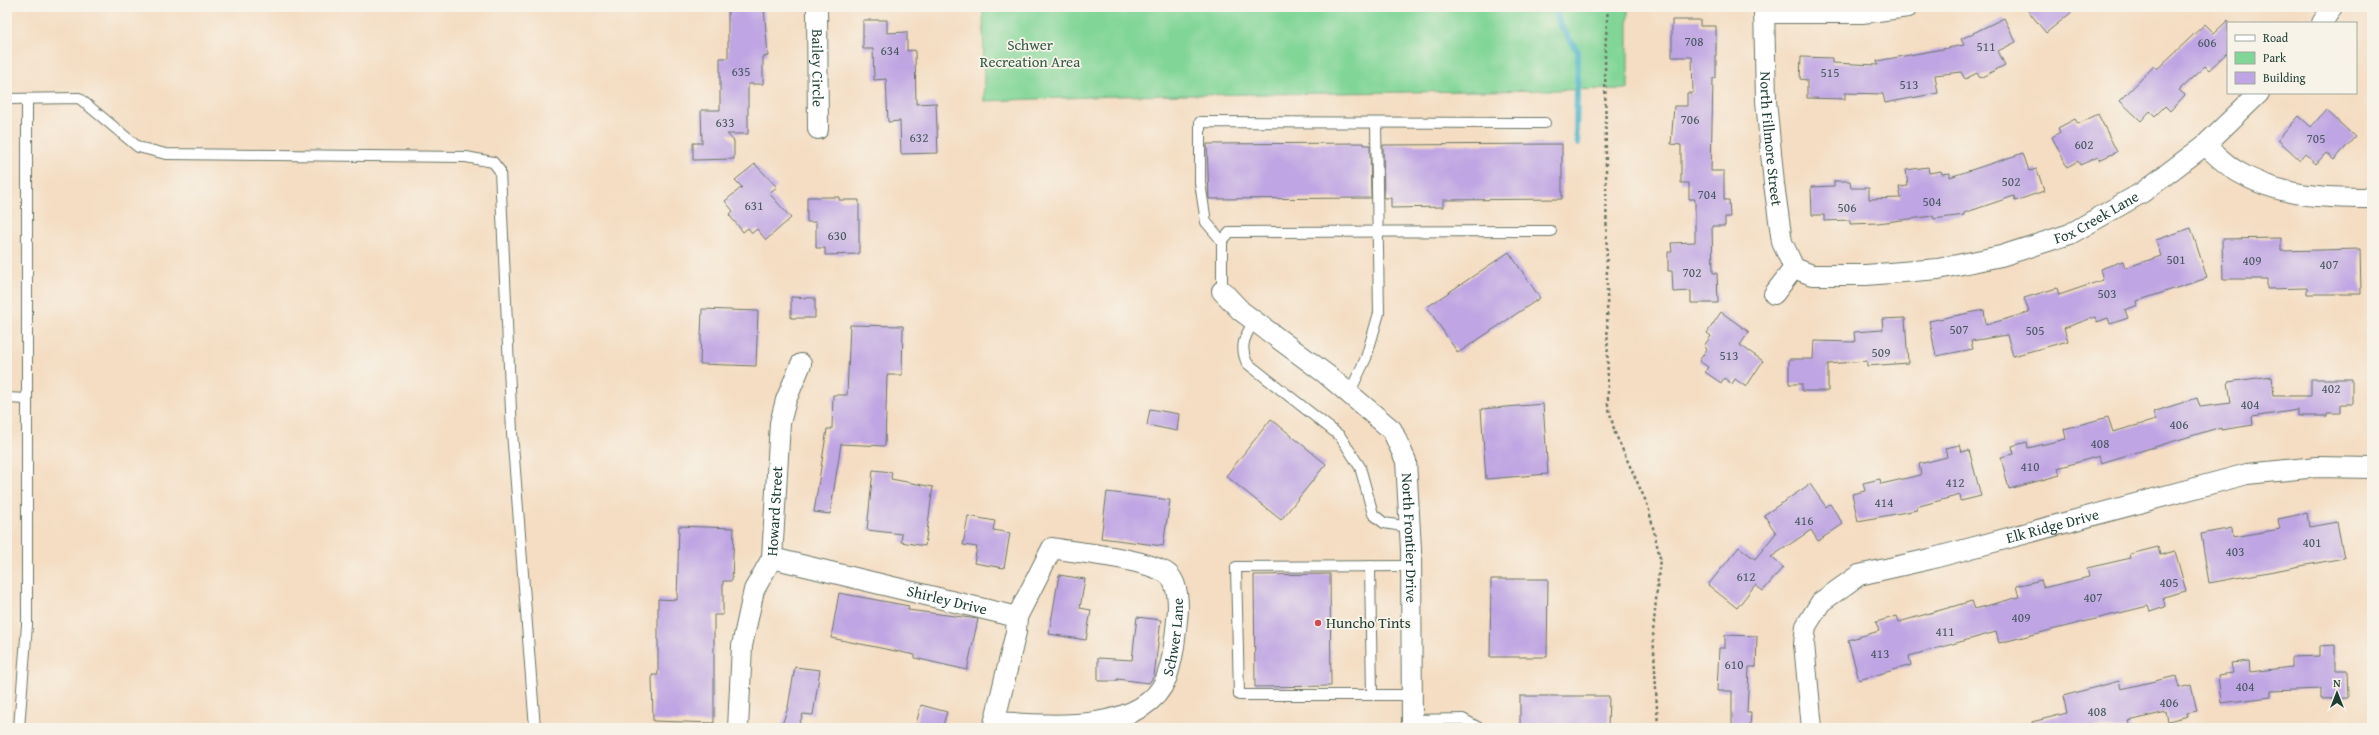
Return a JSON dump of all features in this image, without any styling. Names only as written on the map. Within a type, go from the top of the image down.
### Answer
[{"type":"street","name":"Bailey Circle","points":[[817,7],[818,129]]},
{"type":"street","points":[[1764,10],[1862,13],[1908,7]]},
{"type":"street","points":[[2323,22],[2332,7]]},
{"type":"street","name":"North Fillmore Street","points":[[1764,10],[1766,101],[1774,184],[1782,242],[1794,268]]},
{"type":"street","name":"Fox Creek Lane","points":[[1794,268],[1812,275],[1866,275],[1938,269],[2001,256],[2070,234],[2143,192],[2204,145],[2259,94]]},
{"type":"street","points":[[2204,145],[2238,172],[2270,188],[2313,196],[2372,198]]},
{"type":"street","points":[[1774,294],[1794,268]]},
{"type":"street","name":"North Frontier Drive","points":[[1222,291],[1241,311],[1326,374],[1392,430],[1406,461],[1411,566],[1412,724]]},
{"type":"street","name":"Howard Street","points":[[738,728],[742,646],[754,590],[772,558],[780,424],[786,400],[801,364]]},
{"type":"street","name":"Elk Ridge Drive","points":[[1812,728],[1804,644],[1806,626],[1821,602],[1859,575],[1930,559],[2247,474],[2317,466],[2372,468]]},
{"type":"street","name":"Schwer Lane","points":[[994,725],[1067,726],[1100,723],[1134,714],[1151,702],[1166,680],[1174,651],[1178,616],[1176,587],[1166,573],[1128,561],[1052,548],[1016,617]]},
{"type":"street","name":"Shirley Drive","points":[[772,558],[1016,617]]},
{"type":"street","points":[[994,725],[1016,632],[1016,617]]},
{"type":"lane","points":[[7,99],[79,98],[138,147],[166,154],[466,157],[493,162],[500,171],[512,432],[535,728]]},
{"type":"lane","points":[[19,728],[27,625],[28,99]]},
{"type":"lane","points":[[1222,291],[1222,241],[1206,222],[1200,183],[1200,122],[1545,123]]},
{"type":"lane","points":[[1350,394],[1366,358],[1379,313],[1376,123]]},
{"type":"lane","points":[[1222,241],[1230,232],[1551,231]]},
{"type":"lane","points":[[1254,321],[1243,341],[1243,354],[1247,363],[1340,436],[1360,467],[1373,514],[1384,522],[1409,527]]},
{"type":"lane","points":[[7,398],[27,399]]},
{"type":"lane","points":[[1370,566],[1372,695]]},
{"type":"lane","points":[[1411,566],[1236,567],[1239,695],[1412,695]]},
{"type":"lane","points":[[1412,724],[1463,719],[1479,728]]},
{"type":"path","points":[[1608,7],[1605,52],[1608,405],[1615,432],[1648,506],[1660,558],[1653,632],[1658,728]]},
{"type":"green space","name":"Schwer Recreation Area","points":[[983,7],[1628,7],[1628,89],[1117,96],[984,101]]},
{"type":"building","points":[[728,7],[764,7],[768,56],[763,57],[763,84],[748,84],[748,134],[727,134],[734,141],[734,159],[693,160],[693,143],[702,143],[701,110],[720,110],[720,58],[728,58]]},
{"type":"building","points":[[2025,7],[2078,7],[2046,33]]},
{"type":"building","points":[[2004,18],[2016,42],[1998,51],[2005,65],[1980,78],[1977,73],[1965,79],[1961,72],[1935,75],[1938,93],[1885,103],[1883,94],[1845,93],[1845,99],[1807,98],[1807,80],[1800,79],[1801,57],[1832,58],[1832,63],[1878,65],[1877,61],[1964,45],[1961,39]]},
{"type":"building","points":[[863,20],[887,20],[887,33],[907,32],[907,51],[915,50],[916,104],[936,103],[938,153],[901,154],[900,121],[888,122],[886,79],[874,80],[873,49],[863,49]]},
{"type":"building","points":[[1672,20],[1700,20],[1700,26],[1716,26],[1716,78],[1713,78],[1711,171],[1724,171],[1724,200],[1729,200],[1730,217],[1725,217],[1725,226],[1712,226],[1713,273],[1717,273],[1718,303],[1691,303],[1691,291],[1673,292],[1672,271],[1668,271],[1668,252],[1672,252],[1671,243],[1695,242],[1695,199],[1689,199],[1689,183],[1681,183],[1681,145],[1671,144],[1674,106],[1687,106],[1687,93],[1693,93],[1692,57],[1672,57]]},
{"type":"building","points":[[2228,20],[2227,53],[2209,70],[2205,66],[2179,90],[2185,95],[2170,111],[2165,106],[2155,116],[2150,111],[2141,121],[2120,101],[2154,66],[2157,69],[2205,24],[2214,33]]},
{"type":"building","points":[[2326,110],[2355,137],[2334,160],[2326,153],[2316,164],[2305,154],[2300,160],[2278,140],[2299,116],[2311,127]]},
{"type":"building","points":[[2098,114],[2117,152],[2099,160],[2098,157],[2080,165],[2078,161],[2067,167],[2052,137],[2060,132],[2058,128],[2075,119],[2078,124]]},
{"type":"building","points":[[1364,143],[1364,145],[1370,145],[1371,198],[1209,199],[1207,144]]},
{"type":"building","points":[[1562,144],[1562,199],[1443,200],[1443,207],[1391,208],[1391,198],[1384,198],[1383,145]]},
{"type":"building","points":[[2023,153],[2029,171],[2037,169],[2044,191],[2015,201],[2014,196],[1964,213],[1964,215],[1934,219],[1933,216],[1878,223],[1850,224],[1850,220],[1824,221],[1824,215],[1812,215],[1811,187],[1834,186],[1834,181],[1850,181],[1851,188],[1869,188],[1869,199],[1901,198],[1899,187],[1908,186],[1906,170],[1928,167],[1929,173],[1941,171],[1942,174],[1950,173],[1950,177]]},
{"type":"building","points":[[755,164],[777,187],[769,193],[791,218],[766,240],[757,229],[752,233],[748,228],[743,232],[729,215],[733,211],[725,201],[742,187],[735,180]]},
{"type":"building","points":[[807,197],[839,197],[839,200],[859,200],[859,254],[825,255],[825,248],[816,248],[816,222],[807,222]]},
{"type":"building","points":[[2191,228],[2207,278],[2137,301],[2138,305],[2125,310],[2128,318],[2110,324],[2108,318],[2097,322],[2095,317],[2064,328],[2068,341],[2013,356],[2007,335],[1971,341],[1973,349],[1936,356],[1929,321],[1984,310],[1986,325],[2029,312],[2024,298],[2057,288],[2059,295],[2103,280],[2100,269],[2123,261],[2125,268],[2161,256],[2156,240]]},
{"type":"building","points":[[2281,238],[2281,251],[2360,249],[2361,294],[2307,294],[2307,288],[2267,289],[2267,279],[2223,279],[2222,239]]},
{"type":"building","points":[[1509,252],[1540,298],[1458,353],[1427,307]]},
{"type":"building","points":[[791,297],[815,298],[815,318],[791,318]]},
{"type":"building","points":[[702,309],[758,311],[756,366],[700,364]]},
{"type":"building","points":[[1721,312],[1749,332],[1740,345],[1763,361],[1746,387],[1735,379],[1732,384],[1724,378],[1721,383],[1705,372],[1708,367],[1699,361],[1707,349],[1704,346],[1711,336],[1707,333]]},
{"type":"building","points":[[1905,318],[1908,363],[1867,366],[1867,361],[1828,364],[1828,391],[1802,391],[1802,384],[1789,384],[1789,359],[1813,359],[1814,341],[1855,342],[1854,332],[1883,330],[1882,319]]},
{"type":"building","points":[[850,325],[903,326],[902,375],[887,375],[885,446],[841,444],[830,514],[814,512],[827,429],[832,429],[833,395],[847,395]]},
{"type":"building","points":[[2272,376],[2274,396],[2311,396],[2311,379],[2352,379],[2352,404],[2341,404],[2341,413],[2327,413],[2327,416],[2298,416],[2298,410],[2252,417],[2253,425],[2221,430],[2221,427],[2101,463],[2099,456],[2058,468],[2060,475],[2009,489],[2001,457],[2014,454],[2012,446],[2027,442],[2028,448],[2066,439],[2064,429],[2108,417],[2113,432],[2156,420],[2153,412],[2197,398],[2200,407],[2231,403],[2228,382]]},
{"type":"building","points":[[1543,404],[1548,474],[1486,479],[1481,409]]},
{"type":"building","points":[[1150,409],[1179,414],[1177,431],[1147,425]]},
{"type":"building","points":[[1271,419],[1326,464],[1281,520],[1226,476]]},
{"type":"building","points":[[1960,445],[1962,452],[1969,450],[1981,496],[1961,501],[1960,495],[1916,507],[1917,510],[1858,521],[1852,494],[1865,491],[1863,483],[1880,479],[1881,484],[1921,475],[1919,464],[1947,457],[1945,448]]},
{"type":"building","points":[[873,470],[892,472],[891,479],[933,487],[925,546],[901,542],[902,534],[867,530]]},
{"type":"building","points":[[1810,484],[1826,507],[1830,504],[1843,524],[1818,541],[1811,530],[1771,557],[1783,567],[1763,591],[1755,585],[1737,608],[1708,585],[1739,547],[1755,559],[1776,533],[1764,515]]},
{"type":"building","points":[[1107,492],[1170,500],[1163,546],[1101,538]]},
{"type":"building","points":[[2307,513],[2309,527],[2337,522],[2344,558],[2209,583],[2201,534],[2232,528],[2233,537],[2280,529],[2278,519]]},
{"type":"building","points":[[968,516],[995,521],[993,530],[1010,533],[1004,568],[974,563],[977,547],[963,545]]},
{"type":"building","points":[[679,526],[734,528],[732,581],[723,581],[723,615],[714,615],[714,723],[653,721],[652,675],[658,675],[658,599],[677,600]]},
{"type":"building","points":[[2158,547],[2160,555],[2175,551],[2186,591],[2163,597],[2165,607],[2150,612],[2148,606],[1999,643],[1996,632],[1909,656],[1911,665],[1859,680],[1848,640],[1879,631],[1876,622],[1897,616],[1899,622],[1972,601],[1975,609],[2019,597],[2016,586],[2041,580],[2043,588],[2089,577],[2087,568],[2131,558],[2130,554]]},
{"type":"building","points":[[1330,574],[1331,686],[1255,687],[1254,575]]},
{"type":"building","points":[[1059,575],[1085,579],[1080,608],[1091,610],[1086,640],[1049,634]]},
{"type":"building","points":[[1491,579],[1548,579],[1547,657],[1490,657]]},
{"type":"building","points":[[839,593],[909,606],[908,610],[978,619],[967,670],[915,658],[915,655],[831,638]]},
{"type":"building","points":[[1137,617],[1161,620],[1154,676],[1149,683],[1117,679],[1117,681],[1098,681],[1098,658],[1132,660]]},
{"type":"building","points":[[1725,635],[1757,636],[1756,667],[1749,667],[1747,713],[1751,713],[1750,728],[1732,728],[1732,691],[1717,691],[1719,648],[1725,648]]},
{"type":"building","points":[[2335,645],[2335,670],[2347,670],[2348,698],[2321,699],[2321,689],[2271,691],[2271,697],[2221,703],[2218,675],[2233,673],[2231,663],[2249,661],[2250,672],[2291,667],[2291,657],[2319,656],[2319,646]]},
{"type":"building","points":[[795,667],[820,670],[813,715],[803,714],[798,728],[781,728],[788,707]]},
{"type":"building","points":[[2176,676],[2179,688],[2191,685],[2197,711],[2187,713],[2188,716],[2168,721],[2166,712],[2129,721],[2131,728],[2032,728],[2032,722],[2067,713],[2063,696],[2119,681],[2121,689]]},
{"type":"building","points":[[1520,696],[1609,696],[1608,728],[1520,728]]},
{"type":"building","points":[[921,705],[947,712],[942,728],[915,728]]},
{"type":"waterway","points":[[1553,7],[1561,26],[1578,52],[1576,132],[1578,144]]},
{"type":"place","name":"Huncho Tints","points":[[1318,623]]}]
